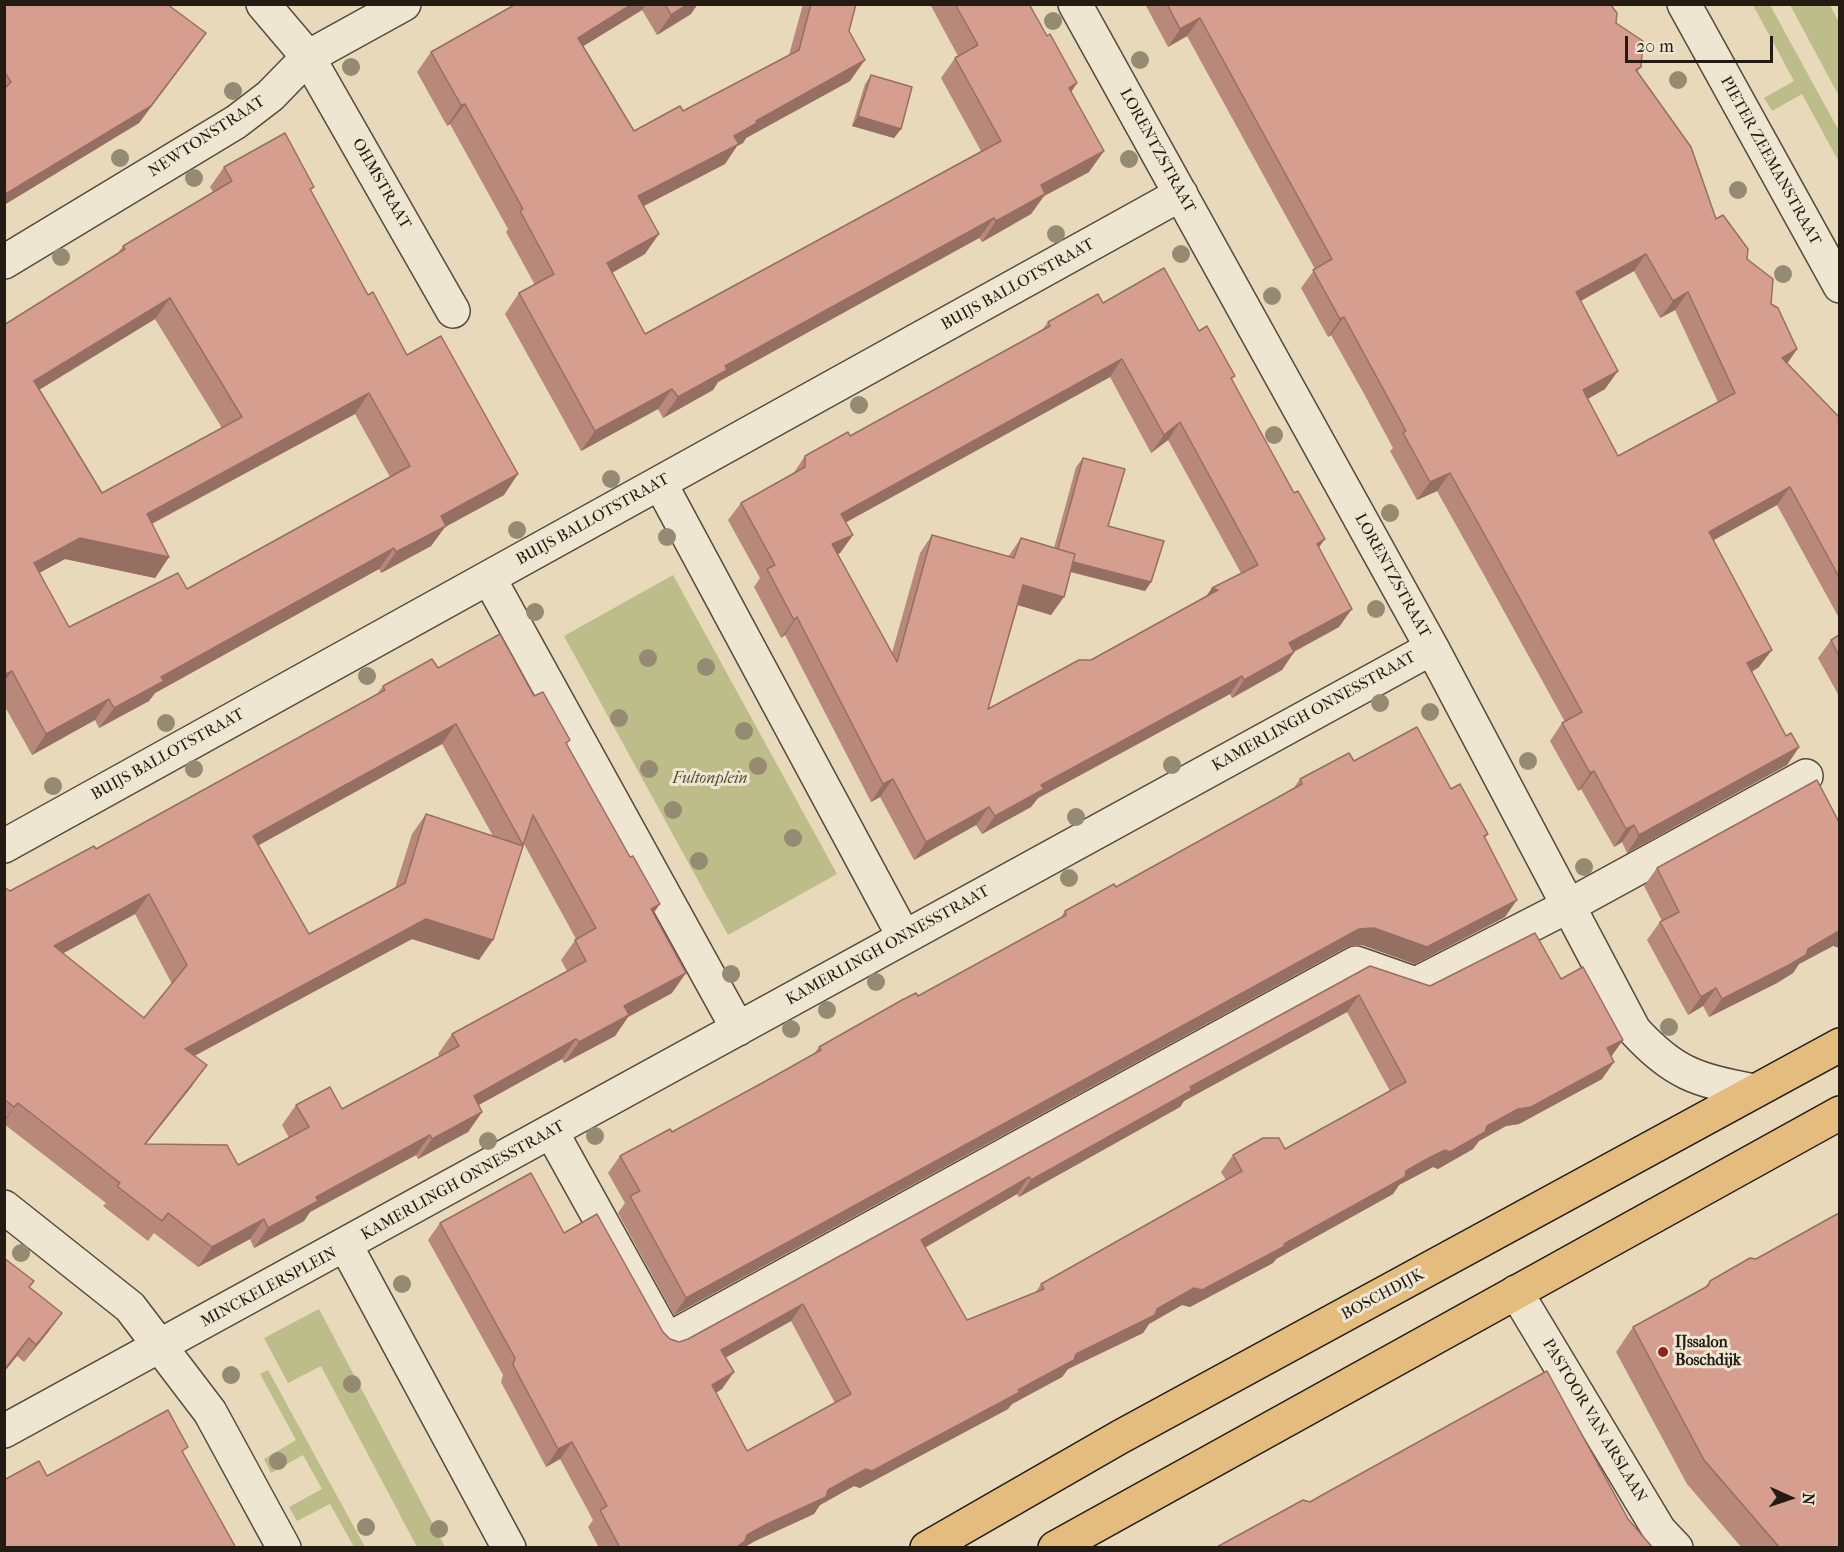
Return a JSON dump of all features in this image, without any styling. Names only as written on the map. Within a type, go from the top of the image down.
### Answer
[{"type":"main road","name":"BOSCHDIJK","points":[[927,1548],[1120,1437],[1839,1045]]},
{"type":"main road","points":[[1055,1548],[1839,1113]]},
{"type":"street","name":"OHMSTRAAT","points":[[263,4],[308,57],[453,311]]},
{"type":"street","name":"NEWTONSTRAAT","points":[[4,262],[236,122],[270,96],[308,57],[404,4]]},
{"type":"street","name":"LORENTZSTRAAT","points":[[1075,4],[1432,648],[1570,905],[1634,1030],[1658,1056],[1677,1069],[1712,1083],[1754,1091]]},
{"type":"street","name":"PIETER ZEEMANSTRAAT","points":[[1684,4],[1839,286]]},
{"type":"street","name":"BUIJS BALLOTSTRAAT","points":[[4,846],[1181,194]]},
{"type":"street","points":[[660,483],[904,938]]},
{"type":"street","points":[[489,578],[738,1029]]},
{"type":"street","name":"KAMERLINGH ONNESSTRAAT","points":[[346,1246],[551,1131],[1432,648]]},
{"type":"street","points":[[551,1131],[667,1340],[1356,963],[1416,984],[1570,905],[1806,776]]},
{"type":"street","points":[[4,1207],[116,1294],[162,1346],[210,1412],[284,1548]]},
{"type":"street","name":"MINCKELERSPLEIN","points":[[4,1431],[346,1246],[509,1548]]},
{"type":"street","name":"PASTOOR VAN ARSLAAN","points":[[1516,1292],[1659,1530],[1676,1548]]},
{"type":"green space","points":[[1753,5],[1770,5],[1839,131],[1839,162],[1802,94],[1772,111],[1764,98],[1794,81]]},
{"type":"green space","points":[[1790,5],[1830,5],[1839,22],[1839,96]]},
{"type":"green space","name":"Fultonplein","points":[[673,575],[837,874],[728,935],[564,636]]},
{"type":"green space","points":[[319,1309],[445,1547],[417,1547],[321,1366],[288,1383],[264,1338]]},
{"type":"green space","points":[[268,1370],[365,1547],[354,1547],[330,1504],[297,1521],[289,1507],[322,1489],[303,1455],[271,1473],[264,1459],[296,1440],[260,1374]]},
{"type":"building","points":[[4,4],[167,4],[206,33],[151,106],[4,195],[4,89],[11,82],[4,71]]},
{"type":"building","points":[[516,4],[632,4],[578,38],[634,131],[680,106],[683,111],[799,50],[811,4],[856,4],[849,31],[865,60],[756,121],[757,123],[734,136],[739,144],[638,196],[659,234],[607,263],[645,334],[1001,141],[955,58],[978,45],[955,4],[1029,4],[1047,36],[1050,34],[1077,83],[1069,88],[1104,151],[1041,185],[1045,194],[996,221],[994,218],[725,366],[727,370],[678,397],[672,389],[595,431],[519,293],[554,274],[520,211],[523,209],[465,104],[461,105],[431,52]]},
{"type":"building","points":[[665,4],[688,4],[671,15]]},
{"type":"building","points":[[1167,4],[1610,4],[1617,13],[1616,23],[1643,41],[1641,67],[1636,70],[1691,147],[1716,219],[1723,215],[1748,249],[1747,259],[1773,279],[1771,304],[1778,308],[1797,349],[1782,358],[1839,417],[1839,577],[1790,487],[1709,532],[1772,650],[1747,663],[1786,736],[1791,733],[1799,747],[1639,835],[1634,825],[1626,829],[1594,771],[1590,773],[1562,723],[1582,712],[1450,473],[1430,482],[1403,433],[1406,431],[1344,317],[1340,319],[1313,270],[1332,259],[1200,18],[1180,29]],"holes":[[[1646,254],[1673,301],[1688,292],[1735,393],[1618,456],[1583,390],[1618,371],[1576,292]]]},
{"type":"building","points":[[871,75],[912,87],[901,129],[858,116]]},
{"type":"building","points":[[285,133],[314,187],[310,189],[368,295],[373,292],[407,355],[441,336],[518,474],[441,516],[446,526],[396,552],[394,548],[161,677],[164,681],[114,708],[109,699],[46,734],[12,671],[4,675],[4,325],[125,249],[123,246],[232,181],[224,167]],"holes":[[[170,298],[242,417],[102,493],[34,381]],[[369,393],[410,466],[187,589],[178,573],[69,627],[34,563],[80,538],[169,557],[147,514]]]},
{"type":"building","points":[[1164,268],[1199,331],[1207,326],[1235,376],[1231,378],[1294,493],[1298,491],[1325,539],[1317,544],[1352,609],[1289,643],[1294,652],[1244,680],[1242,676],[1041,785],[1044,789],[995,816],[989,807],[926,842],[893,779],[883,784],[797,617],[794,620],[767,569],[775,565],[741,503],[805,467],[805,456],[848,432],[850,436],[1050,326],[1048,322],[1098,294],[1103,303]],"holes":[[[1122,359],[1164,435],[1180,422],[1258,565],[1212,588],[1218,590],[1091,660],[1079,660],[988,709],[1023,585],[1064,597],[1075,554],[1021,538],[1014,558],[932,535],[897,662],[832,544],[853,535],[841,514]]]},
{"type":"building","points":[[1083,458],[1125,469],[1108,526],[1164,541],[1151,582],[1073,562],[1075,554],[1058,549]]},
{"type":"building","points":[[500,634],[534,696],[543,692],[570,740],[566,743],[630,857],[633,856],[660,904],[651,909],[686,973],[624,1006],[629,1015],[579,1042],[576,1039],[474,1096],[482,1112],[432,1139],[430,1135],[316,1197],[318,1201],[268,1228],[264,1219],[212,1247],[168,1213],[162,1221],[117,1186],[120,1183],[18,1103],[14,1107],[4,1099],[4,887],[10,891],[94,846],[96,849],[385,690],[383,686],[432,659],[438,668]],"holes":[[[456,724],[523,845],[533,815],[596,928],[575,940],[586,961],[452,1034],[459,1046],[342,1109],[330,1087],[296,1105],[309,1127],[238,1165],[227,1145],[145,1144],[207,1065],[185,1049],[426,919],[493,940],[523,846],[426,814],[405,883],[309,934],[253,836]],[[149,894],[187,965],[144,1018],[54,946]]]},
{"type":"building","points":[[1839,635],[1839,656],[1831,640]]},
{"type":"building","points":[[1417,727],[1451,789],[1460,784],[1488,834],[1484,836],[1517,900],[1427,947],[1374,928],[1359,929],[686,1298],[630,1196],[640,1191],[620,1156],[670,1129],[672,1132],[821,1050],[819,1047],[902,1000],[916,993],[918,996],[1066,915],[1065,911],[1114,884],[1116,887],[1302,784],[1300,779],[1349,753],[1354,761]]},
{"type":"building","points":[[1817,780],[1839,822],[1839,931],[1808,949],[1806,955],[1789,965],[1722,999],[1716,988],[1701,997],[1660,922],[1679,912],[1657,868]]},
{"type":"building","points":[[1535,933],[1561,979],[1583,967],[1623,1040],[1607,1048],[1614,1062],[1531,1107],[1518,1109],[1487,1126],[1485,1132],[1450,1152],[1445,1150],[1425,1160],[1406,1171],[1405,1177],[1284,1244],[1285,1246],[1202,1290],[1194,1288],[1157,1309],[1155,1315],[1076,1354],[1074,1360],[1018,1390],[1020,1392],[872,1471],[866,1469],[828,1490],[826,1497],[747,1535],[745,1541],[735,1548],[620,1548],[600,1510],[607,1506],[572,1442],[558,1449],[513,1365],[515,1358],[440,1223],[531,1173],[564,1233],[597,1214],[663,1332],[670,1339],[679,1342],[1370,966],[1430,986]],"holes":[[[1359,995],[1406,1082],[1285,1149],[1279,1138],[1263,1138],[1233,1155],[1242,1171],[1041,1284],[1044,1289],[967,1320],[921,1240],[1029,1177],[1031,1180],[1192,1090],[1190,1087]],[[803,1304],[851,1394],[747,1451],[712,1385],[734,1372],[721,1350]]]},
{"type":"building","points":[[1839,1213],[1839,1548],[1780,1548],[1704,1460],[1633,1327],[1708,1286],[1710,1281],[1750,1258],[1756,1259]]},
{"type":"building","points":[[4,1258],[34,1281],[29,1287],[62,1313],[36,1345],[29,1338],[4,1370]]},
{"type":"building","points":[[1547,1371],[1628,1519],[1653,1548],[1215,1548],[1303,1500],[1310,1502]]},
{"type":"building","points":[[168,1410],[188,1447],[182,1451],[236,1548],[4,1548],[4,1480],[39,1461],[47,1476]]},
{"type":"place","name":"IJssalon Boschdijk","points":[[1663,1352]]}]
